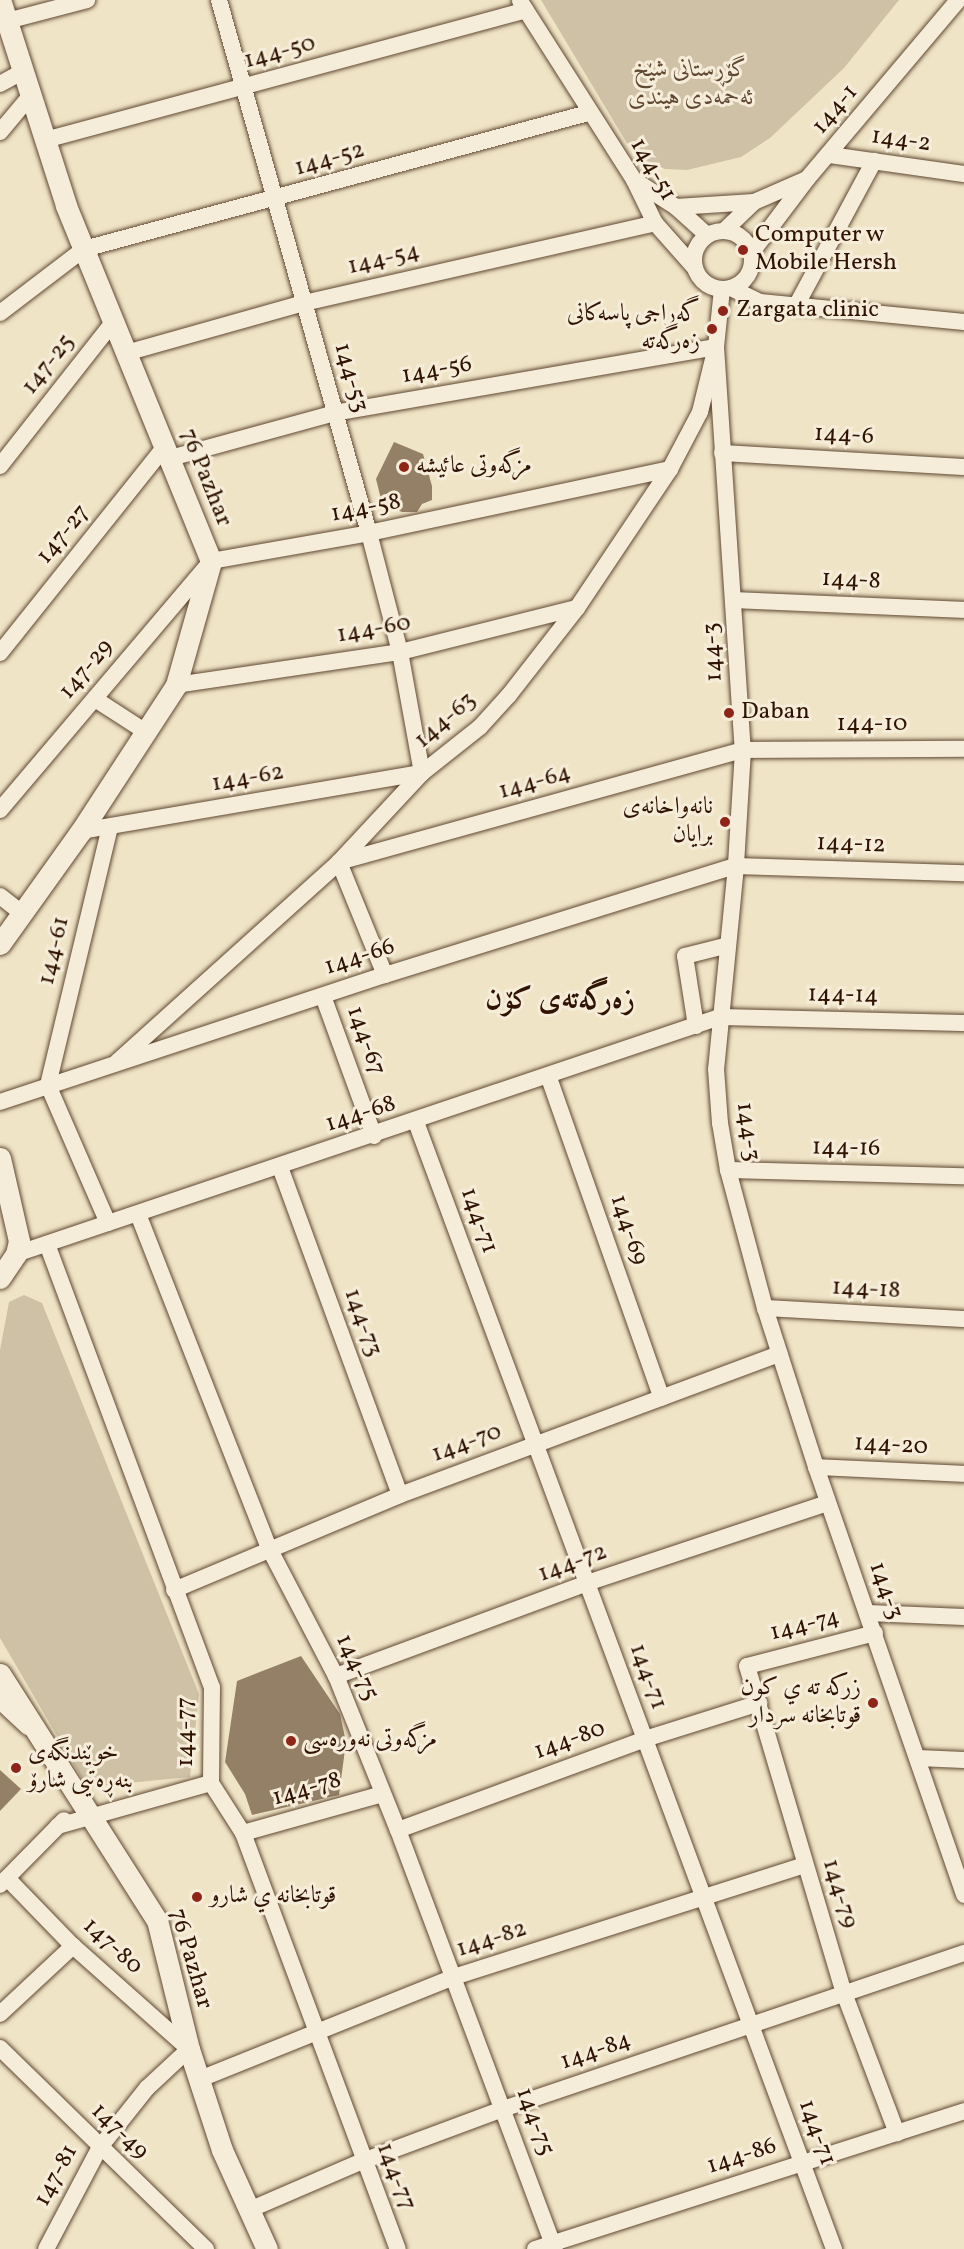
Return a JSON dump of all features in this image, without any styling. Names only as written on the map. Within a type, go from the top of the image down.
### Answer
[{"type":"street","points":[[2,7],[87,0]]},
{"type":"street","name":"144-53","points":[[219,0],[369,533],[400,652],[422,773]]},
{"type":"street","name":"144-1","points":[[727,289],[747,278],[752,252],[807,179],[830,155],[958,0]]},
{"type":"street","name":"144-50","points":[[45,140],[243,88],[523,5]]},
{"type":"street","name":"144-51","points":[[523,5],[588,113],[634,180],[655,223],[695,268]]},
{"type":"street","name":"76 Pazhar","points":[[0,944],[81,831],[176,685],[211,561],[84,249],[45,140],[2,7]]},
{"type":"street","points":[[0,84],[23,71]]},
{"type":"street","points":[[0,132],[31,95]]},
{"type":"street","name":"144-52","points":[[84,249],[275,200],[588,113]]},
{"type":"street","name":"144-2","points":[[830,155],[964,174]]},
{"type":"street","points":[[796,306],[874,161]]},
{"type":"street","points":[[676,207],[754,202],[807,179]]},
{"type":"street","points":[[634,180],[676,207],[707,235]]},
{"type":"street","points":[[754,202],[725,230],[707,235],[696,249],[695,268],[705,283],[760,302],[964,322]]},
{"type":"street","name":"144-54","points":[[126,353],[304,303],[655,223]]},
{"type":"street","points":[[725,230],[742,237],[752,252]]},
{"type":"street","points":[[0,313],[84,249]]},
{"type":"street","name":"144-3","points":[[705,283],[716,344],[722,453],[735,600],[743,750],[736,866],[716,1069],[728,1170],[765,1308],[827,1503],[875,1633],[964,1895]]},
{"type":"street","name":"144-3","points":[[716,344],[727,289]]},
{"type":"street","name":"147-25","points":[[0,466],[114,321]]},
{"type":"street","name":"144-56","points":[[167,452],[335,413],[716,344]]},
{"type":"street","name":"144-63","points":[[117,1062],[339,862],[422,773],[480,727],[578,608],[670,468],[700,411],[716,344]]},
{"type":"street","name":"147-27","points":[[0,653],[167,452]]},
{"type":"street","name":"144-6","points":[[722,453],[964,467]]},
{"type":"street","name":"144-58","points":[[211,561],[369,533],[670,468]]},
{"type":"street","name":"147-29","points":[[0,810],[211,561]]},
{"type":"street","name":"144-8","points":[[735,600],[964,610]]},
{"type":"street","name":"144-60","points":[[176,685],[400,652],[578,608]]},
{"type":"street","points":[[95,699],[146,732]]},
{"type":"street","name":"144-10","points":[[743,750],[964,749]]},
{"type":"street","name":"144-64","points":[[339,862],[743,750]]},
{"type":"street","name":"144-62","points":[[81,831],[110,828],[422,773]]},
{"type":"street","name":"144-61","points":[[48,1085],[110,828]]},
{"type":"street","points":[[339,862],[385,975]]},
{"type":"street","name":"144-12","points":[[736,866],[964,873]]},
{"type":"street","name":"144-66","points":[[0,1102],[385,975],[736,866]]},
{"type":"street","points":[[0,896],[21,913]]},
{"type":"street","points":[[696,1026],[685,956],[728,945]]},
{"type":"street","name":"144-67","points":[[323,996],[374,1136]]},
{"type":"street","name":"144-14","points":[[720,1017],[964,1023]]},
{"type":"street","name":"144-68","points":[[16,1254],[549,1078],[720,1017]]},
{"type":"street","name":"144-69","points":[[549,1078],[662,1398]]},
{"type":"street","points":[[48,1085],[108,1224]]},
{"type":"street","name":"144-71","points":[[416,1122],[834,2249]]},
{"type":"street","points":[[0,1158],[17,1225],[16,1254],[0,1278]]},
{"type":"street","name":"144-73","points":[[280,1167],[400,1495]]},
{"type":"street","name":"144-16","points":[[728,1170],[964,1176]]},
{"type":"street","name":"144-75","points":[[138,1214],[270,1550],[336,1676],[398,1830],[554,2246]]},
{"type":"street","name":"144-77","points":[[47,1244],[212,1687],[211,1783],[243,1833],[314,2033],[398,2249]]},
{"type":"street","name":"144-18","points":[[765,1308],[964,1319]]},
{"type":"street","name":"144-70","points":[[174,1590],[400,1495],[780,1354]]},
{"type":"street","name":"144-20","points":[[816,1467],[964,1474]]},
{"type":"street","name":"144-72","points":[[336,1676],[587,1583],[827,1503]]},
{"type":"street","points":[[868,1613],[964,1617]]},
{"type":"street","name":"144-74","points":[[747,1666],[875,1633]]},
{"type":"street","name":"144-79","points":[[747,1666],[844,1993],[897,2133]]},
{"type":"street","name":"76 Pazhar","points":[[0,1674],[84,1811],[156,1920],[189,2049],[222,2150],[267,2249]]},
{"type":"street","points":[[0,1701],[36,1734]]},
{"type":"street","name":"144-80","points":[[398,1830],[645,1739],[759,1703]]},
{"type":"street","points":[[918,1758],[964,1760]]},
{"type":"street","points":[[4,1882],[58,1826],[84,1811],[211,1783]]},
{"type":"street","name":"144-78","points":[[243,1833],[383,1794]]},
{"type":"street","name":"144-82","points":[[200,2079],[454,1977],[805,1865]]},
{"type":"street","name":"147-80","points":[[4,1882],[189,2049]]},
{"type":"street","points":[[0,2014],[74,1946]]},
{"type":"street","name":"144-84","points":[[249,2210],[363,2161],[503,2109],[964,1953]]},
{"type":"street","name":"147-49","points":[[0,2048],[200,2246]]},
{"type":"street","name":"147-81","points":[[46,2249],[100,2147],[147,2088],[189,2049]]},
{"type":"street","name":"144-86","points":[[535,2249],[554,2246],[964,2111]]},
{"type":"green space","name":"گۆڕستانی شێخ ئەحمەدی هیندی","points":[[541,0],[899,0],[844,68],[770,138],[741,157],[687,170],[665,169],[643,159],[628,145]]},
{"type":"green space","points":[[24,1295],[42,1303],[199,1694],[190,1777],[87,1787],[0,1638],[0,1350],[9,1302]]},
{"type":"building","name":"مزگەوتی عائیشە","points":[[394,442],[423,454],[432,486],[432,500],[422,504],[417,512],[402,512],[382,503],[376,479]]},
{"type":"building","points":[[301,1656],[340,1714],[346,1742],[339,1795],[252,1815],[245,1794],[225,1762],[237,1681]]},
{"type":"building","points":[[0,1770],[21,1789],[0,1811]]},
{"type":"place","name":"Computer w Mobile Hersh","points":[[743,250]]},
{"type":"place","name":"Zargata clinic","points":[[723,311]]},
{"type":"place","name":"گەراجی پاسەکانی زەرگەتە","points":[[712,329]]},
{"type":"place","name":"مزگەوتی عائیشە","points":[[404,467]]},
{"type":"place","name":"Daban","points":[[729,713]]},
{"type":"place","name":"نانەواخانەی برایان","points":[[725,822]]},
{"type":"place","name":"زركه ته ي كون قوتابخانه سردار","points":[[873,1703]]},
{"type":"place","name":"مزگەوتی نەورەسی","points":[[291,1741]]},
{"type":"place","name":"خوێندنگەی بنەڕەتیی شارۆ","points":[[16,1768]]},
{"type":"place","name":"قوتابخانه ي شارو","points":[[197,1897]]},
{"type":"district","name":"زەرگەتەی کۆن","points":[[560,1000]]}]
